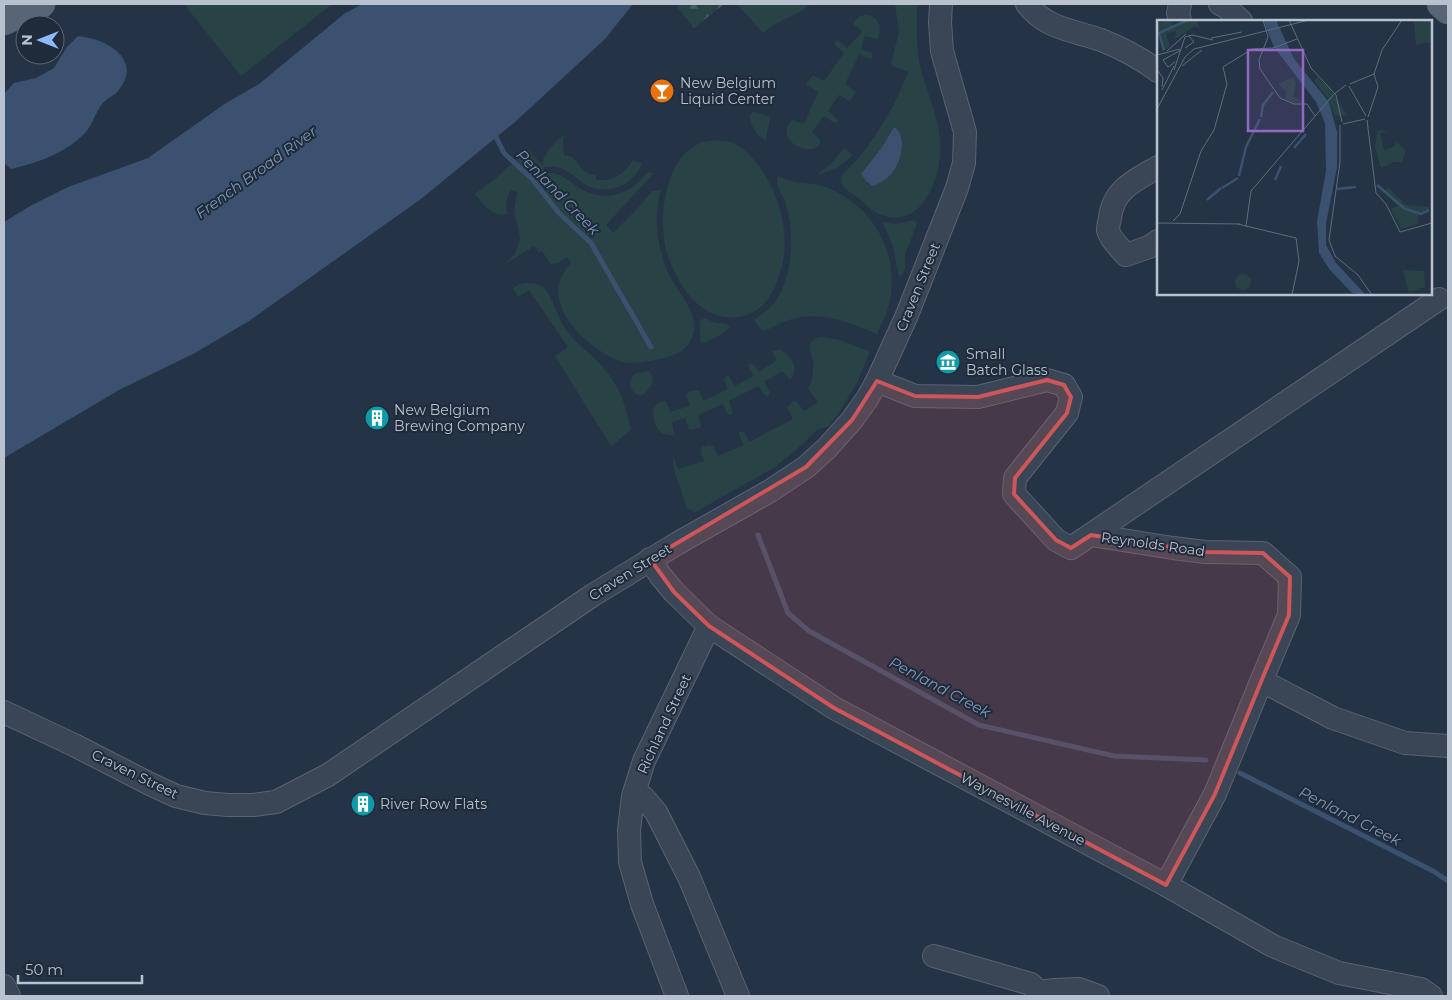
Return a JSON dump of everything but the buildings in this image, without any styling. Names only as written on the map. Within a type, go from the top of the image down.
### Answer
[{"type":"main road","points":[[4,21],[41,4]]},
{"type":"main road","points":[[1442,4],[1448,10]]},
{"type":"street","name":"Craven Street","points":[[4,712],[176,796],[205,803],[228,805],[253,805],[276,802],[328,775],[593,595],[650,559],[770,491],[806,467],[827,448],[868,399],[911,306],[957,188],[964,163],[965,132],[942,50],[940,22],[942,4]]},
{"type":"street","points":[[1027,4],[1032,12],[1057,28],[1100,40],[1130,52],[1157,70]]},
{"type":"street","points":[[1180,4],[1178,13],[1180,20]]},
{"type":"street","points":[[1220,4],[1240,20]]},
{"type":"street","points":[[1157,168],[1130,184],[1117,196],[1111,210],[1108,230],[1114,241],[1126,255],[1149,247],[1157,242]]},
{"type":"street","name":"Reynolds Road","points":[[1091,535],[1439,300]]},
{"type":"street","points":[[877,381],[915,396],[978,397],[1047,380],[1064,385],[1071,397],[1067,413],[1015,478],[1014,494],[1056,540],[1071,548],[1091,535]]},
{"type":"street","name":"Reynolds Road","points":[[1091,535],[1204,552],[1263,553],[1290,577],[1289,614],[1215,794],[1166,885]]},
{"type":"street","name":"Waynesville Avenue","points":[[650,559],[674,592],[709,626],[834,708],[1166,885],[1273,946],[1339,973],[1421,989],[1431,996]]},
{"type":"street","name":"Richland Street","points":[[677,996],[642,904],[630,862],[629,830],[634,794],[644,761],[709,626]]},
{"type":"street","points":[[1262,681],[1333,718],[1405,743],[1448,746]]},
{"type":"street","points":[[634,794],[643,797],[656,812],[689,877],[738,996]]},
{"type":"street","points":[[934,956],[1031,984],[1037,994],[1054,990],[1079,989],[1098,996]]},
{"type":"street","points":[[4,986],[9,996]]},
{"type":"highlighted area","points":[[1047,380],[1064,385],[1071,397],[1067,413],[1015,478],[1014,494],[1056,540],[1071,548],[1091,535],[1205,552],[1263,553],[1290,577],[1289,615],[1215,794],[1166,885],[834,708],[709,626],[674,592],[650,559],[806,467],[852,420],[877,381],[915,396],[978,397]]},
{"type":"green space","points":[[184,4],[332,4],[241,76]]},
{"type":"green space","points":[[680,4],[724,4],[694,28],[677,7]]},
{"type":"green space","points":[[737,4],[811,4],[800,12],[773,25],[763,33]]},
{"type":"green space","points":[[895,4],[917,4],[919,61],[938,124],[940,150],[939,164],[933,186],[921,206],[903,217],[892,217],[873,211],[844,188],[841,180],[880,129],[909,72],[893,66],[891,63],[899,32]],"holes":[[[894,127],[902,138],[901,156],[898,165],[869,185],[861,174],[882,147]]]},
{"type":"green space","points":[[866,15],[877,20],[880,31],[877,39],[865,36],[861,49],[872,53],[872,58],[870,59],[859,54],[845,84],[856,92],[850,101],[839,95],[828,111],[838,121],[834,123],[824,116],[812,132],[820,140],[820,144],[814,149],[801,148],[795,145],[788,136],[788,125],[792,120],[804,124],[818,92],[806,84],[813,75],[824,81],[844,53],[835,45],[835,42],[838,40],[847,48],[863,31],[854,25],[854,22],[860,16]]},
{"type":"green space","points":[[753,111],[770,117],[766,140],[759,136],[753,127],[750,116]]},
{"type":"green space","points":[[564,134],[564,155],[573,157],[581,168],[590,174],[596,175],[596,180],[607,180],[618,176],[633,160],[642,164],[628,182],[611,189],[594,188],[560,168],[544,167],[544,173],[555,173],[589,193],[608,196],[617,194],[634,186],[648,172],[654,173],[606,225],[613,233],[652,191],[661,190],[657,210],[660,249],[666,268],[689,307],[693,318],[692,339],[679,353],[662,359],[633,363],[619,361],[608,356],[574,328],[560,304],[558,291],[561,278],[571,263],[567,257],[558,263],[551,264],[542,251],[539,253],[534,246],[505,264],[514,255],[519,244],[520,237],[514,211],[517,192],[510,190],[506,202],[507,214],[502,215],[489,209],[475,194],[528,149],[542,165],[547,152]]},
{"type":"green space","points":[[717,140],[731,142],[739,146],[762,170],[776,197],[785,239],[782,267],[775,288],[768,298],[750,314],[729,318],[716,315],[704,309],[684,288],[670,262],[666,249],[663,222],[667,190],[678,162],[698,144]]},
{"type":"green space","points":[[844,148],[853,155],[837,167],[819,174],[832,163]]},
{"type":"green space","points":[[778,176],[792,181],[825,187],[845,197],[869,218],[879,231],[890,261],[892,277],[889,305],[877,334],[856,325],[823,317],[801,317],[786,321],[764,331],[761,330],[754,320],[768,310],[775,302],[786,280],[789,267],[791,229],[786,204],[778,186]]},
{"type":"green space","points":[[914,220],[917,224],[905,254],[905,268],[902,275],[899,276],[893,247],[883,223],[896,224]]},
{"type":"green space","points":[[527,283],[542,286],[545,289],[566,330],[614,381],[626,409],[631,430],[611,446],[555,356],[568,347],[529,290],[518,297],[513,288]]},
{"type":"green space","points":[[705,318],[713,322],[727,324],[730,328],[702,344],[700,341],[700,322]]},
{"type":"green space","points":[[821,337],[840,340],[870,352],[857,383],[829,426],[818,429],[775,467],[694,513],[687,508],[674,470],[673,456],[678,469],[704,461],[701,451],[702,447],[713,446],[718,456],[744,445],[739,432],[744,432],[749,442],[793,419],[787,407],[794,401],[804,411],[818,402],[808,389],[812,380],[813,370],[810,352],[811,342]]},
{"type":"green space","points":[[780,350],[788,355],[793,363],[793,376],[790,380],[782,371],[764,382],[770,392],[768,396],[758,386],[729,401],[733,412],[731,415],[728,415],[723,404],[698,415],[700,428],[689,430],[685,418],[672,422],[674,435],[668,435],[659,431],[653,414],[658,403],[666,401],[670,412],[690,406],[686,395],[688,392],[695,390],[699,391],[703,401],[728,389],[724,379],[726,376],[729,376],[735,386],[754,376],[748,366],[750,363],[759,372],[777,360],[772,351]]},
{"type":"green space","points":[[650,371],[653,378],[652,384],[645,394],[637,394],[630,385],[632,377],[637,373]]},
{"type":"water","name":"French Broad River","points":[[362,4],[633,4],[605,39],[515,122],[421,199],[249,321],[195,353],[119,390],[4,458],[4,222],[30,206],[68,187],[148,158],[226,103],[259,84],[344,14]]},
{"type":"water","points":[[78,36],[97,40],[113,48],[124,60],[127,74],[124,82],[116,93],[103,103],[86,132],[76,141],[49,157],[11,169],[4,163],[4,94],[14,83],[36,78],[56,65],[65,65],[65,50]]},
{"type":"water","points":[[894,127],[902,139],[898,164],[890,176],[879,184],[872,186],[861,174],[882,147]]},
{"type":"waterway","name":"Penland Creek","points":[[494,133],[504,153],[532,179],[559,213],[591,243],[651,347]]},
{"type":"waterway","name":"Penland Creek","points":[[758,535],[788,613],[809,631],[979,725],[1114,756],[1206,760]]},
{"type":"waterway","name":"Penland Creek","points":[[1240,773],[1433,871],[1448,881]]},
{"type":"place","name":"New Belgium Liquid Center","points":[[662,91]]},
{"type":"place","name":"Small Batch Glass","points":[[948,362]]},
{"type":"place","name":"New Belgium Brewing Company","points":[[377,418]]},
{"type":"place","name":"River Row Flats","points":[[363,804]]}]
